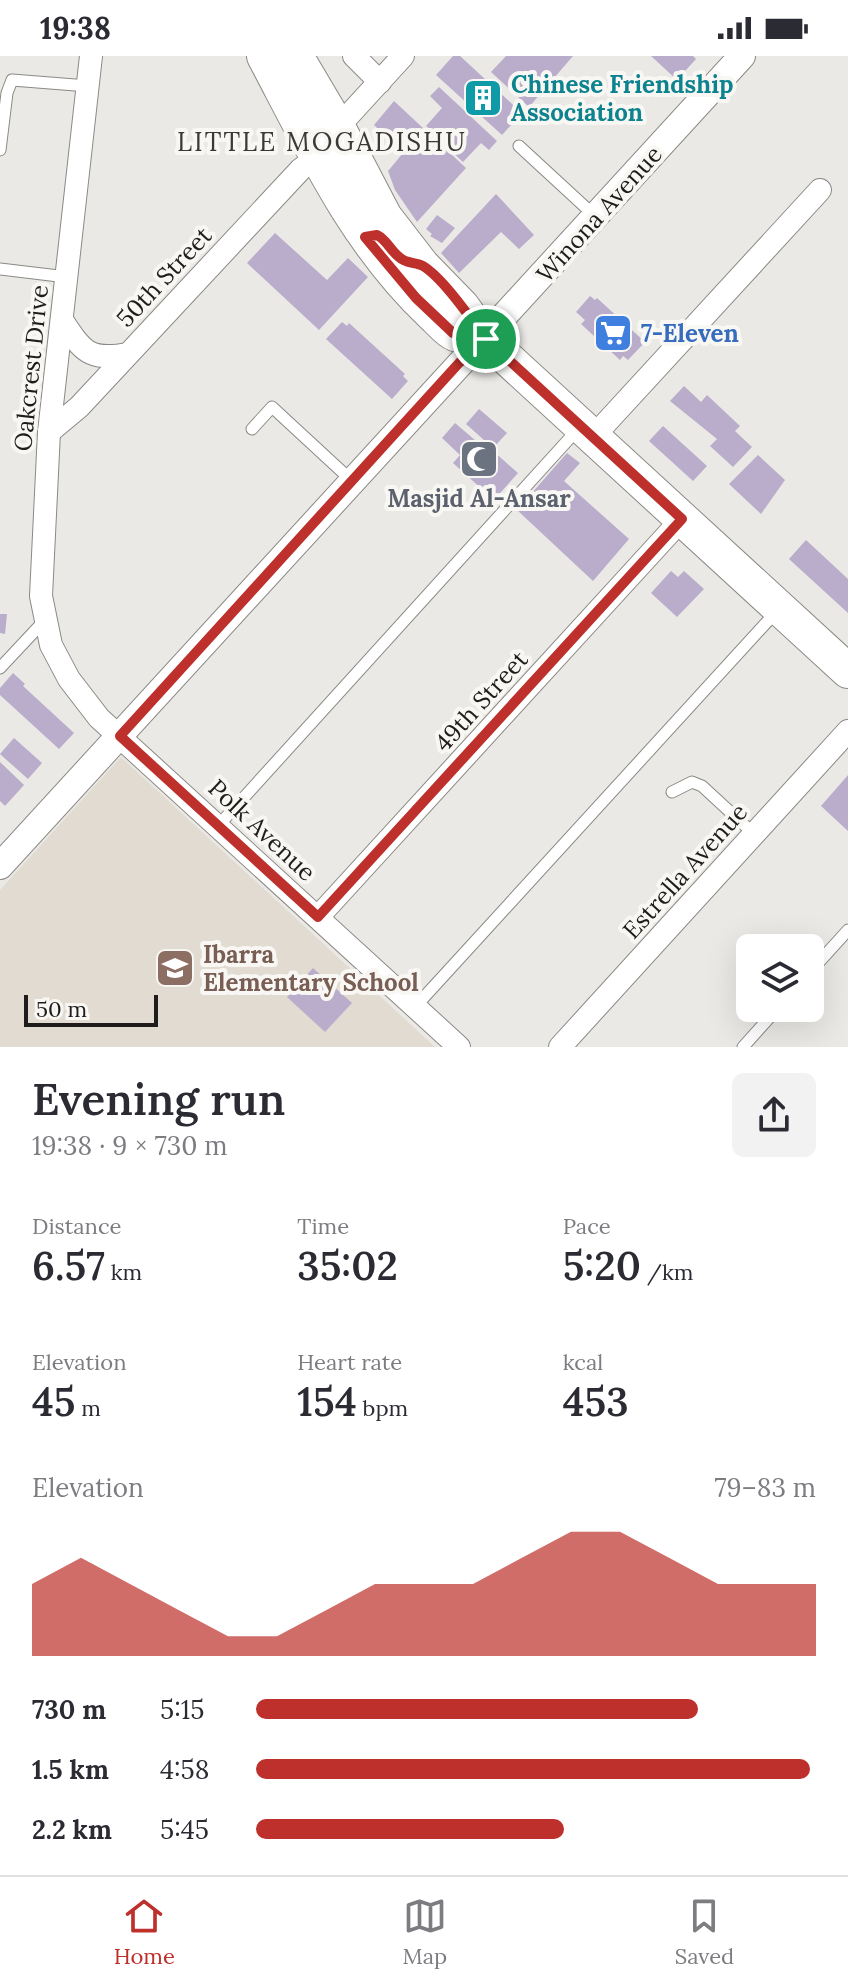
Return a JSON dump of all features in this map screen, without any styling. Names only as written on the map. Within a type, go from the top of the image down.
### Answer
[{"type":"main road","points":[[264,56],[318,158],[365,237],[416,298],[453,333],[486,339]]},
{"type":"main road","points":[[273,56],[305,113],[319,124],[338,127]]},
{"type":"main road","points":[[296,56],[338,127],[385,217],[422,265],[462,306],[486,339],[848,671]]},
{"type":"main road","points":[[365,237],[377,235],[399,258],[422,265]]},
{"type":"street","name":"Oakcrest Drive","points":[[91,56],[49,432],[41,596],[51,645],[69,679],[99,718]]},
{"type":"street","points":[[354,56],[380,82]]},
{"type":"street","points":[[338,127],[403,56]]},
{"type":"street","name":"Winona Avenue","points":[[0,866],[742,56]]},
{"type":"street","name":"50th Street","points":[[49,432],[79,407],[282,188],[301,169],[318,158]]},
{"type":"street","points":[[587,432],[820,190]]},
{"type":"street","points":[[62,320],[86,352],[96,357],[128,354]]},
{"type":"street","name":"49th Street","points":[[318,917],[682,519]]},
{"type":"street","name":"Polk Avenue","points":[[99,718],[459,1047]]},
{"type":"street","name":"Estrella Avenue","points":[[560,1047],[848,731]]},
{"type":"lane","points":[[0,150],[7,93],[12,80],[88,86]]},
{"type":"lane","points":[[519,146],[596,217]]},
{"type":"lane","points":[[0,269],[67,277]]},
{"type":"lane","points":[[252,429],[272,407],[352,481]]},
{"type":"lane","points":[[218,826],[587,432]]},
{"type":"lane","points":[[415,1007],[779,608]]},
{"type":"lane","points":[[0,668],[45,619]]},
{"type":"lane","points":[[672,792],[692,782],[702,786],[754,834]]},
{"type":"lane","points":[[824,957],[848,930]]},
{"type":"lane","points":[[743,1047],[765,1022]]},
{"type":"shaded area","name":"Ibarra Elementary School","points":[[121,757],[435,1047],[0,1047],[0,890]]},
{"type":"building","name":"Chinese Friendship Association","points":[[453,56],[460,56],[522,113],[502,135],[436,75]]},
{"type":"building","points":[[506,56],[573,56],[529,107],[491,72]]},
{"type":"building","points":[[651,56],[693,56],[696,59],[677,80]]},
{"type":"building","points":[[439,87],[497,141],[489,150],[481,143],[463,162],[449,149],[452,146],[426,126],[442,108],[430,96]]},
{"type":"building","points":[[394,101],[466,168],[417,222],[395,190],[388,171],[403,153],[374,125]]},
{"type":"building","points":[[496,194],[534,235],[519,249],[501,232],[459,273],[441,253]]},
{"type":"building","points":[[437,215],[455,228],[442,243],[430,236],[432,234],[426,229]]},
{"type":"building","points":[[275,233],[327,280],[348,258],[368,277],[319,330],[247,263]]},
{"type":"building","name":"7-Eleven","points":[[590,296],[595,300],[597,298],[645,342],[628,360],[623,356],[620,360],[581,324],[585,320],[576,312]]},
{"type":"building","points":[[342,322],[347,326],[349,323],[405,374],[403,376],[408,381],[392,399],[326,339]]},
{"type":"building","points":[[684,386],[701,402],[707,395],[740,426],[735,431],[752,447],[733,467],[710,446],[717,439],[670,401]]},
{"type":"building","points":[[479,409],[507,433],[493,448],[466,424]]},
{"type":"building","name":"Masjid Al-Ansar","points":[[455,423],[518,473],[494,500],[453,463],[460,455],[442,438]]},
{"type":"building","points":[[663,426],[707,466],[693,481],[649,441]]},
{"type":"building","points":[[567,453],[580,463],[564,481],[629,539],[593,581],[517,510]]},
{"type":"building","points":[[758,455],[785,480],[761,514],[729,484]]},
{"type":"building","points":[[806,540],[848,579],[848,613],[789,559]]},
{"type":"building","points":[[671,571],[678,577],[684,571],[704,589],[677,617],[651,593]]},
{"type":"building","points":[[0,614],[7,614],[5,634],[0,633]]},
{"type":"building","points":[[13,673],[74,733],[59,749],[0,695],[0,688]]},
{"type":"building","points":[[14,738],[42,763],[28,779],[0,754]]},
{"type":"building","points":[[0,762],[24,785],[5,806],[0,801]]},
{"type":"building","points":[[848,775],[848,831],[821,806]]},
{"type":"building","points":[[313,968],[352,1003],[325,1032],[287,997]]},
{"type":"place","name":"Chinese Friendship Association","points":[[483,98]]},
{"type":"place","name":"7-Eleven","points":[[613,333]]},
{"type":"place","name":"Masjid Al-Ansar","points":[[479,459]]},
{"type":"place","name":"Ibarra Elementary School","points":[[175,968]]},
{"type":"district","name":"LITTLE MOGADISHU","points":[[322,141]]},
{"type":"route","points":[[486,339],[453,333],[416,298],[365,237],[377,235],[399,258],[422,265],[462,306],[486,339],[459,363],[120,736],[318,917],[682,519],[486,339]]}]
